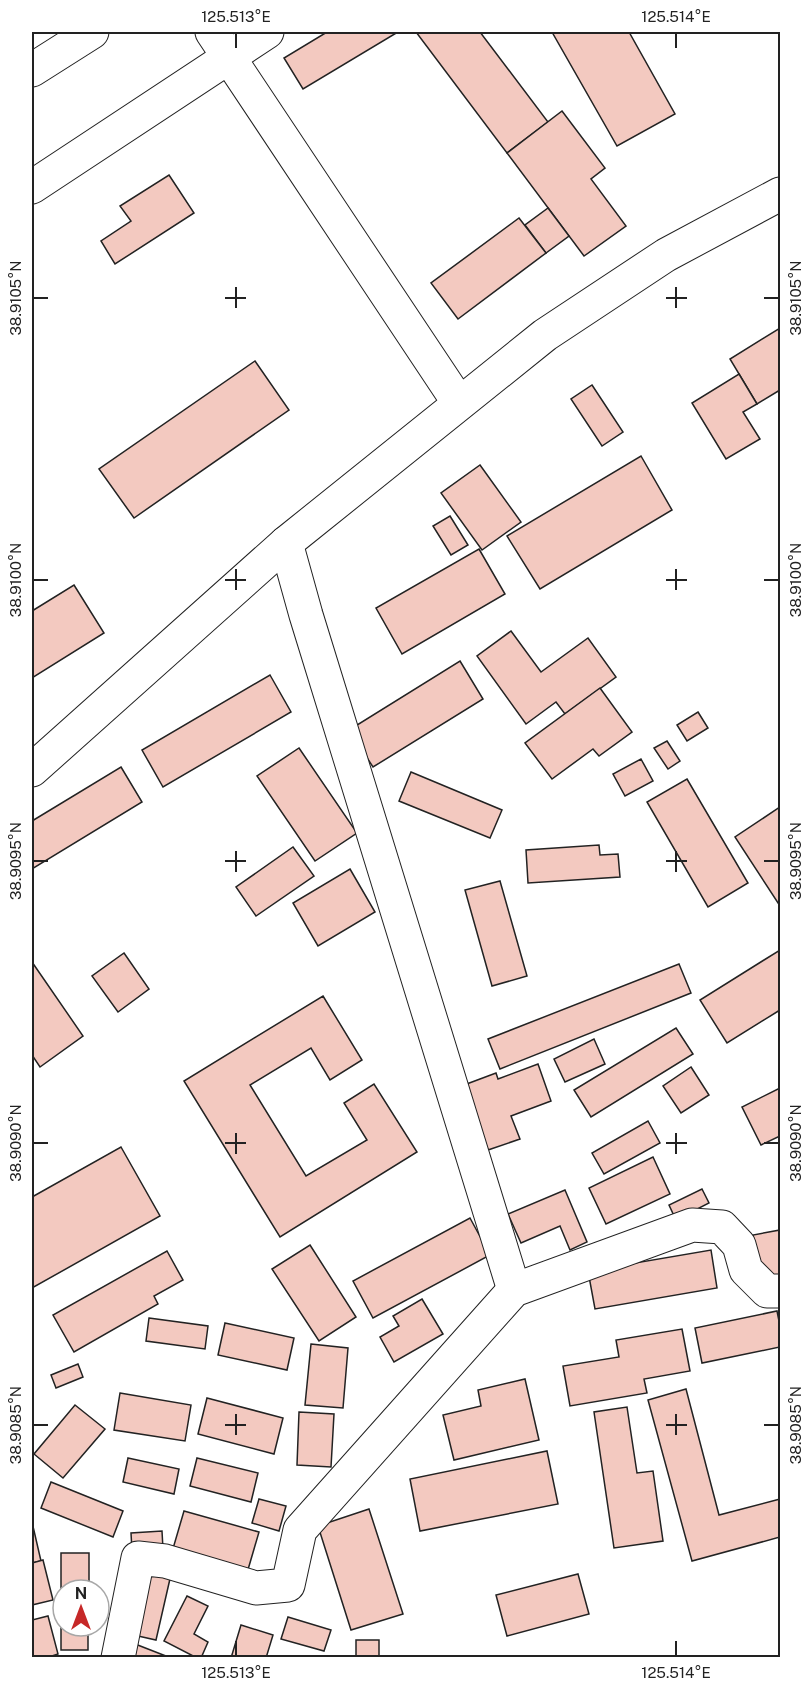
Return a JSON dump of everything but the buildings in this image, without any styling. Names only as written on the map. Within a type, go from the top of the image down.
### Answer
[{"type":"street","points":[[32,70],[92,32]]},
{"type":"street","points":[[32,187],[220,44],[267,32]]},
{"type":"street","points":[[220,44],[459,403]]},
{"type":"street","points":[[32,770],[286,543],[545,335],[666,255],[780,194]]},
{"type":"street","points":[[286,543],[344,740],[514,1290]]},
{"type":"street","points":[[118,1658],[138,1558],[165,1561],[256,1588],[288,1586],[300,1530],[514,1290],[692,1226],[722,1227],[739,1245],[746,1270],[767,1291],[780,1291]]}]
